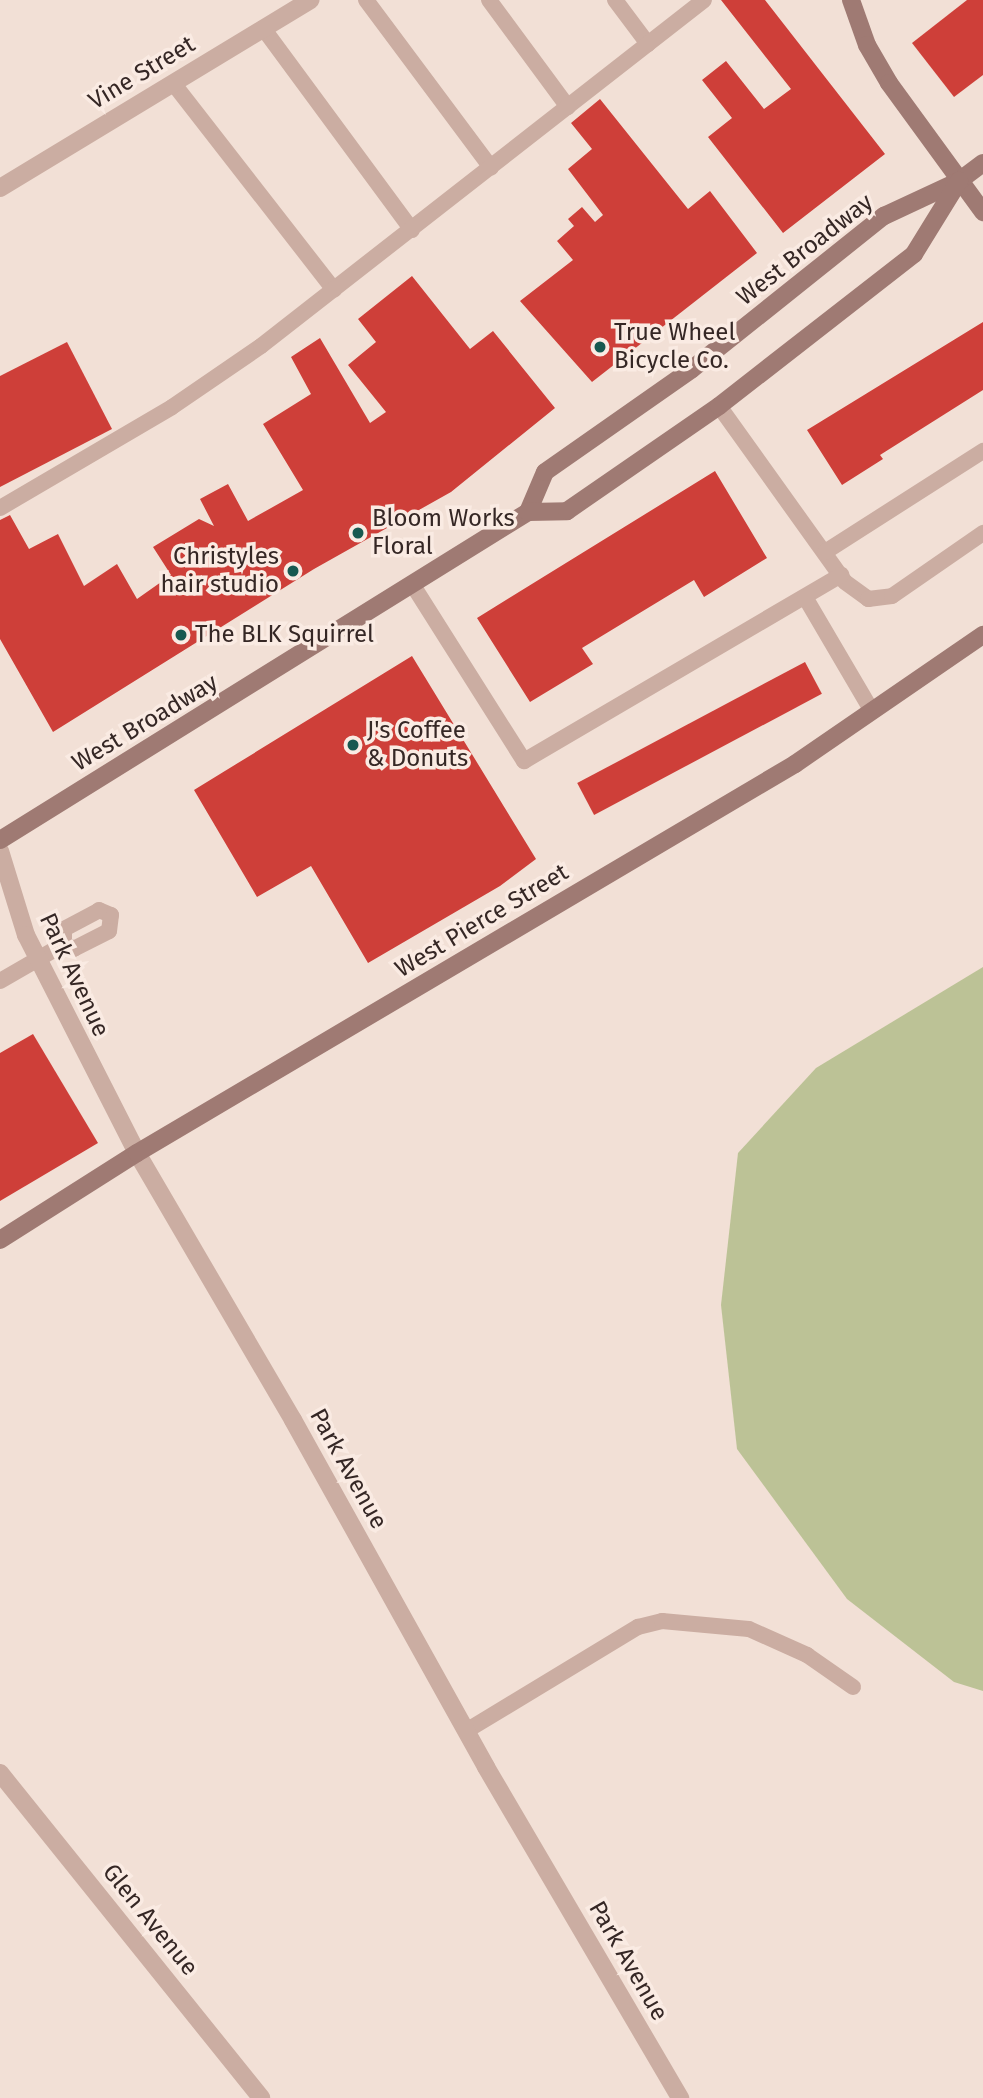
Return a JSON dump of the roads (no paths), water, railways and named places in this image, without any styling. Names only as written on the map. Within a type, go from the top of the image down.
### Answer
[{"type":"main road","points":[[851,0],[874,57],[983,212]]},
{"type":"main road","points":[[528,513],[567,512],[719,405],[914,254],[959,181],[983,163]]},
{"type":"main road","name":"West Broadway","points":[[0,840],[414,587],[528,513],[545,472],[692,369],[884,216],[959,181]]},
{"type":"main road","name":"West Pierce Street","points":[[0,1240],[137,1153],[795,764],[983,635]]},
{"type":"street","name":"Vine Street","points":[[0,188],[310,0]]},
{"type":"street","name":"Park Avenue","points":[[0,851],[37,958],[137,1153],[293,1420],[466,1731],[680,2098]]},
{"type":"street","name":"Glen Avenue","points":[[0,1773],[261,2098]]},
{"type":"lane","points":[[366,0],[491,168]]},
{"type":"lane","points":[[489,0],[568,107]]},
{"type":"lane","points":[[615,0],[648,44]]},
{"type":"lane","points":[[0,508],[172,407],[334,290],[702,1]]},
{"type":"lane","points":[[263,28],[412,230]]},
{"type":"lane","points":[[173,83],[334,290]]},
{"type":"lane","points":[[719,405],[841,575],[868,599],[892,596],[983,533]]},
{"type":"lane","points":[[825,552],[983,451]]},
{"type":"lane","points":[[414,587],[524,761],[841,575]]},
{"type":"lane","points":[[805,597],[872,711]]},
{"type":"lane","points":[[0,981],[64,944]]},
{"type":"lane","points":[[466,1731],[638,1627],[662,1620],[749,1629],[807,1655],[853,1687]]},
{"type":"place","name":"True Wheel Bicycle Co.","points":[[600,347]]},
{"type":"place","name":"Bloom Works Floral","points":[[358,533]]},
{"type":"place","name":"Christyles hair studio","points":[[293,571]]},
{"type":"place","name":"The BLK Squirrel","points":[[181,635]]},
{"type":"place","name":"J's Coffee & Donuts","points":[[353,745]]}]
